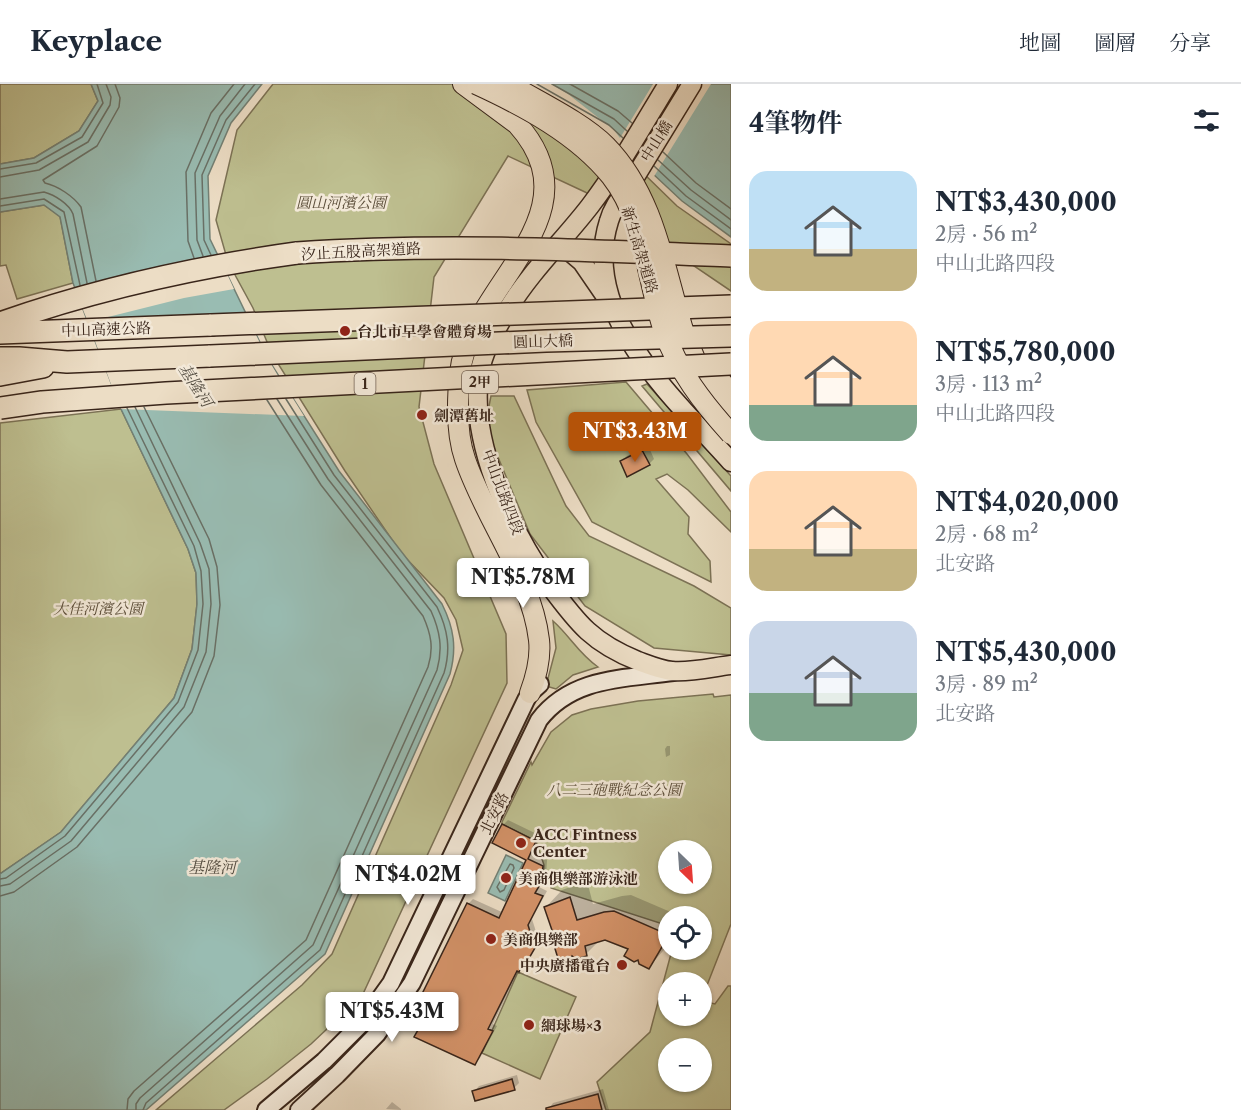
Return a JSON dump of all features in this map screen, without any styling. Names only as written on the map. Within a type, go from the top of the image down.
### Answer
[{"type":"highway","points":[[463,84],[517,124],[537,154],[543,179],[542,207],[537,226],[472,329],[464,350],[460,374],[458,427],[464,457],[474,485],[528,596],[535,617],[540,641],[539,659],[530,693]]},
{"type":"highway","name":"新生高架道路","points":[[476,84],[569,136],[612,177],[634,220],[672,351],[700,399],[731,434]]},
{"type":"highway","name":"新生高架道路","points":[[509,84],[590,133],[605,146],[627,173],[640,193],[650,217],[683,330],[702,375],[731,415]]},
{"type":"highway","name":"汐止五股高架道路","points":[[0,323],[53,304],[126,284],[193,270],[297,253],[370,248],[464,247],[731,256]]},
{"type":"highway","name":"圓山大橋","points":[[211,325],[731,306]]},
{"type":"highway","name":"中山高速公路","points":[[0,333],[211,325]]},
{"type":"highway","points":[[683,330],[705,363],[731,393]]},
{"type":"highway","name":"圓山大橋","points":[[210,356],[546,341],[731,336]]},
{"type":"highway","name":"中山高速公路","points":[[0,358],[67,362],[210,356]]},
{"type":"highway","points":[[0,375],[67,362]]},
{"type":"highway","name":"1","points":[[0,408],[42,402],[166,393],[731,364]]},
{"type":"main road","name":"中山橋","points":[[608,183],[668,84]]},
{"type":"main road","name":"中山橋","points":[[612,306],[603,254],[609,219],[692,84]]},
{"type":"main road","name":"中山北路四段","points":[[608,183],[532,273],[508,308],[491,340],[481,366],[478,395],[485,454],[519,537],[567,608],[593,637],[618,653],[674,672],[731,665]]},
{"type":"main road","points":[[558,242],[582,262],[612,306],[637,354],[648,369],[731,462]]},
{"type":"main road","name":"北安路","points":[[266,1110],[324,1061],[363,1022],[391,983],[530,693],[541,683],[548,661],[549,648],[543,616],[519,552],[519,537]]},
{"type":"main road","name":"北安路","points":[[298,1110],[337,1075],[376,1034],[412,983],[539,720],[550,706],[565,695],[588,685],[674,672]]},
{"type":"green space","points":[[0,84],[91,84],[98,101],[79,131],[34,158],[0,164]]},
{"type":"green space","name":"圓山河濱公園","points":[[273,84],[515,84],[602,133],[677,206],[731,244],[731,291],[585,192],[508,156],[434,277],[419,407],[434,464],[506,634],[507,683],[362,996],[311,1044],[224,1110],[156,1110],[302,985],[332,954],[451,685],[463,650],[456,620],[444,598],[401,553],[345,471],[272,354],[253,308],[228,262],[216,220],[237,130]]},
{"type":"green space","points":[[44,205],[60,216],[73,283],[17,299],[6,265],[0,266],[0,212]]},
{"type":"green space","points":[[626,382],[687,454],[731,512],[731,532],[688,490],[667,474],[656,479],[689,517],[688,534],[710,561],[711,582],[592,522],[536,422],[527,390]]},
{"type":"green space","points":[[647,384],[731,476],[731,491],[642,386]]},
{"type":"green space","points":[[491,396],[514,396],[566,506],[589,536],[694,586],[731,608],[731,655],[654,648],[585,606],[530,534],[485,426]]},
{"type":"green space","name":"大佳河濱公園","points":[[121,409],[188,549],[196,573],[197,604],[192,649],[174,698],[61,832],[0,874],[0,423]]},
{"type":"green space","points":[[553,621],[598,667],[573,675],[556,689],[546,686],[556,648]]},
{"type":"green space","name":"八二三砲戰紀念公園","points":[[713,694],[714,697],[731,695],[731,924],[712,972],[666,972],[669,960],[712,960],[712,906],[658,906],[658,922],[551,888],[550,884],[543,882],[544,865],[536,841],[502,824],[531,762],[532,765],[551,732],[572,715],[591,709],[638,701]]},
{"type":"green space","name":"網球場×3","points":[[518,972],[576,997],[540,1079],[482,1053]]},
{"type":"green space","name":"八二三砲戰紀念公園","points":[[728,986],[731,986],[731,1110],[606,1110],[597,1082],[650,1032],[658,1002],[658,1026],[712,1026],[712,1003],[715,1004]]},
{"type":"water","name":"基隆河","points":[[91,84],[262,84],[231,123],[208,176],[210,239],[268,359],[339,471],[442,604],[452,630],[454,647],[450,674],[325,954],[146,1110],[0,1110],[0,874],[61,832],[174,698],[192,649],[197,604],[196,573],[188,549],[121,409],[73,283],[60,217],[44,205],[0,212],[0,164],[34,158],[79,131],[98,101]]},
{"type":"water","points":[[525,84],[731,84],[731,237],[682,201],[606,130]]},
{"type":"water","name":"美商俱樂部游泳池","points":[[506,855],[523,863],[505,901],[488,893]]},
{"type":"pier","points":[[522,84],[551,84],[568,94],[614,130],[620,138],[653,84],[711,84],[653,178],[605,133]]},
{"type":"pier","points":[[223,265],[234,289],[184,298],[88,322],[79,300]]},
{"type":"pier","points":[[248,319],[284,386],[115,395],[89,325]]},
{"type":"pier","points":[[287,389],[304,416],[121,409],[117,401]]},
{"type":"building","points":[[642,450],[650,465],[627,477],[620,461]]},
{"type":"building","name":"美商俱樂部","points":[[502,824],[536,841],[528,859],[543,866],[541,883],[535,893],[543,896],[528,925],[535,948],[528,960],[525,959],[519,972],[517,971],[488,1029],[493,1031],[475,1065],[414,1037],[434,1002],[421,996],[467,903],[499,918],[526,860],[492,843]]},
{"type":"building","points":[[570,897],[577,920],[614,911],[658,930],[658,954],[649,969],[639,964],[638,960],[634,962],[624,956],[628,949],[605,940],[585,946],[587,956],[576,959],[572,956],[569,962],[560,965],[553,942],[555,939],[544,907]]},
{"type":"building","points":[[512,1079],[515,1090],[475,1101],[472,1091]]},
{"type":"building","points":[[598,1094],[602,1110],[546,1110],[546,1108]]},
{"type":"place","name":"台北市早學會體育場","points":[[345,331]]},
{"type":"place","name":"劍潭舊址","points":[[422,415]]},
{"type":"place","name":"ACC Fintness Center","points":[[521,843]]},
{"type":"place","name":"美商俱樂部游泳池","points":[[506,878]]},
{"type":"place","name":"美商俱樂部","points":[[491,939]]},
{"type":"place","name":"中央廣播電台","points":[[622,965]]},
{"type":"place","name":"網球場×3","points":[[529,1025]]}]
